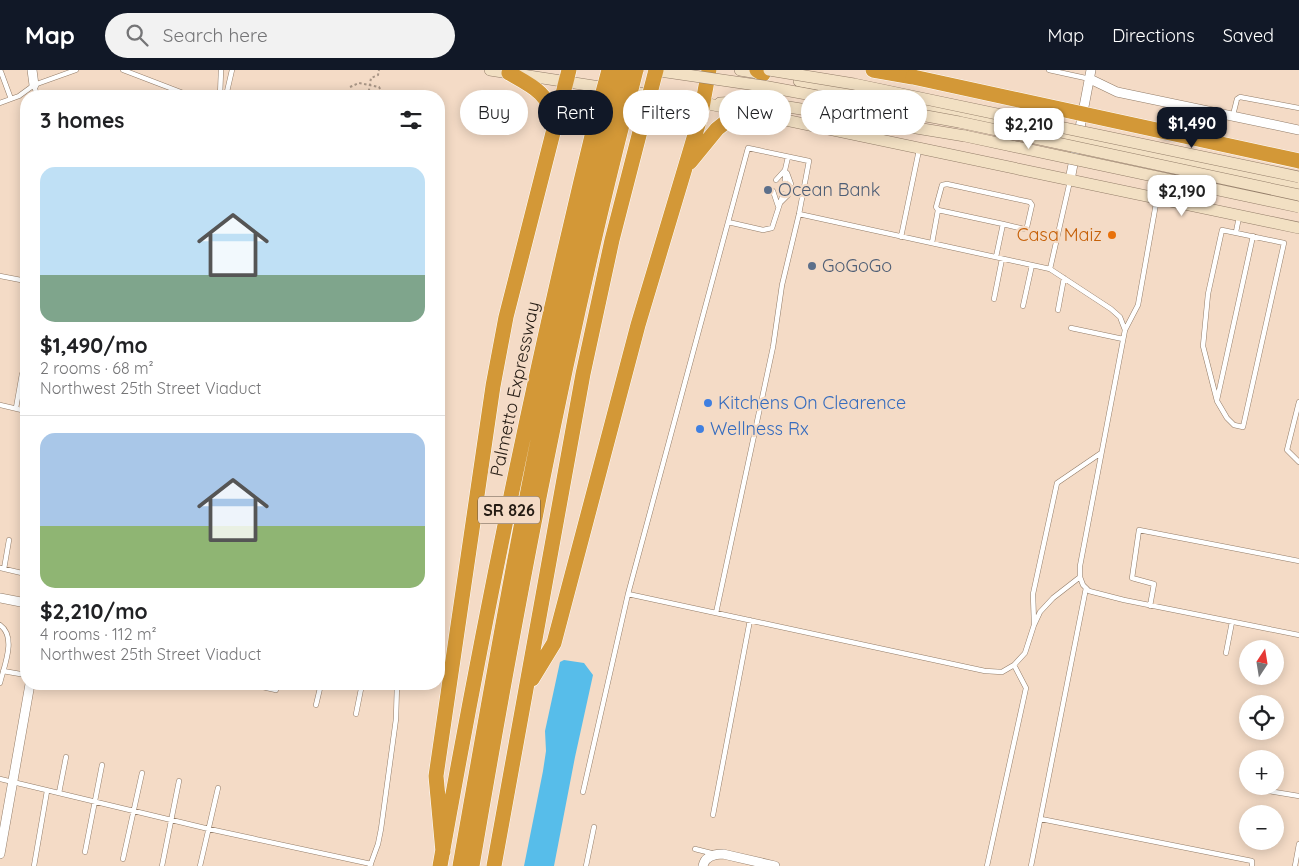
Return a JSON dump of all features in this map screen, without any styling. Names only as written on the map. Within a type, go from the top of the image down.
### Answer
[{"type":"highway","name":"Palmetto Expressway","points":[[609,70],[610,90]]},
{"type":"highway","points":[[613,107],[624,70]]},
{"type":"highway","points":[[613,108],[636,70]]},
{"type":"highway","name":"SR 826","points":[[494,866],[583,374],[612,240],[655,70]]},
{"type":"highway","points":[[706,90],[708,70]]},
{"type":"highway","points":[[873,70],[1299,161]]},
{"type":"highway","points":[[509,73],[538,90]]},
{"type":"highway","points":[[564,90],[568,76]]},
{"type":"highway","points":[[686,167],[719,128]]},
{"type":"highway","points":[[441,859],[436,776],[493,386],[506,317],[553,135]]},
{"type":"highway","name":"Palmetto Expressway","points":[[441,859],[476,671],[541,354],[605,135]]},
{"type":"highway","points":[[460,866],[541,424],[570,288],[606,135]]},
{"type":"highway","points":[[472,866],[551,434],[578,308],[608,135]]},
{"type":"highway","points":[[527,686],[554,643],[635,334],[695,135]]},
{"type":"main road","points":[[490,70],[509,73],[568,76],[639,90]]},
{"type":"main road","points":[[655,70],[763,75],[854,84],[1299,177]]},
{"type":"main road","points":[[740,70],[959,122],[1299,195]]},
{"type":"main road","points":[[763,75],[911,102],[1299,186]]},
{"type":"main road","points":[[709,103],[752,101],[965,136],[1299,207]]},
{"type":"main road","points":[[791,122],[1299,228]]},
{"type":"street","points":[[32,70],[34,85]]},
{"type":"street","points":[[1070,180],[1090,74],[1117,92],[1299,130]]},
{"type":"street","points":[[0,598],[20,602]]},
{"type":"street","points":[[1,848],[29,690]]},
{"type":"street","points":[[703,866],[706,859],[716,854],[775,866]]},
{"type":"lane","points":[[26,90],[34,85],[73,70]]},
{"type":"lane","points":[[123,70],[175,90]]},
{"type":"lane","points":[[220,90],[221,70]]},
{"type":"lane","points":[[227,90],[232,70]]},
{"type":"lane","points":[[1049,70],[1090,74]]},
{"type":"lane","points":[[1,72],[12,99]]},
{"type":"lane","points":[[34,85],[36,90]]},
{"type":"lane","points":[[0,103],[20,94]]},
{"type":"lane","points":[[1232,116],[1237,99],[1240,97],[1299,108]]},
{"type":"lane","points":[[583,792],[628,594],[748,148],[809,161],[716,613]]},
{"type":"lane","points":[[901,237],[920,148]]},
{"type":"lane","points":[[785,170],[783,182],[788,157]]},
{"type":"lane","points":[[1050,269],[1070,180]]},
{"type":"lane","points":[[932,243],[938,210],[936,207],[942,185],[947,184],[1030,202],[1032,205],[1027,227],[1024,229],[938,210]]},
{"type":"lane","points":[[728,222],[764,230],[772,228],[781,193],[778,206]]},
{"type":"lane","points":[[1157,198],[1138,305],[1122,339],[1080,566],[1080,577],[1089,591],[1150,606],[1299,636]]},
{"type":"lane","points":[[799,214],[1050,269],[1111,309],[1120,318],[1125,330]]},
{"type":"lane","points":[[1236,232],[1240,216]]},
{"type":"lane","points":[[996,257],[1003,224]]},
{"type":"lane","points":[[1222,230],[1236,232],[1284,243],[1243,427],[1234,425],[1227,418],[1217,401],[1203,346],[1208,294],[1222,230]]},
{"type":"lane","points":[[1217,401],[1253,236]]},
{"type":"lane","points":[[994,299],[1002,259]]},
{"type":"lane","points":[[1023,306],[1032,265]]},
{"type":"lane","points":[[0,276],[20,281]]},
{"type":"lane","points":[[1058,310],[1064,278]]},
{"type":"lane","points":[[1071,328],[1122,339]]},
{"type":"lane","points":[[16,408],[20,385]]},
{"type":"lane","points":[[1299,402],[1287,450],[1299,462]]},
{"type":"lane","points":[[0,405],[20,409]]},
{"type":"lane","points":[[1034,625],[1033,594],[1057,483],[1101,452]]},
{"type":"lane","points":[[1150,606],[1154,584],[1132,578],[1140,530],[1299,561]]},
{"type":"lane","points":[[9,540],[2,569],[20,573]]},
{"type":"lane","points":[[628,594],[985,671],[1002,672],[1014,665],[1025,654],[1040,612],[1053,598],[1080,577]]},
{"type":"lane","points":[[1031,866],[1086,588]]},
{"type":"lane","points":[[713,815],[750,620]]},
{"type":"lane","points":[[1226,654],[1232,622]]},
{"type":"lane","points":[[0,626],[8,632],[9,642],[0,683]]},
{"type":"lane","points":[[987,866],[1026,688],[1014,665]]},
{"type":"lane","points":[[3,671],[20,674]]},
{"type":"lane","points":[[316,705],[320,690]]},
{"type":"lane","points":[[356,714],[361,690]]},
{"type":"lane","points":[[0,780],[371,865],[381,829],[396,719],[397,690]]},
{"type":"lane","points":[[59,794],[66,757]]},
{"type":"lane","points":[[85,852],[102,765]]},
{"type":"lane","points":[[123,859],[142,773]]},
{"type":"lane","points":[[162,866],[179,781]]},
{"type":"lane","points":[[200,866],[218,788]]},
{"type":"lane","points":[[34,866],[47,791]]},
{"type":"lane","points":[[1284,794],[1299,796]]},
{"type":"lane","points":[[1041,819],[1252,861],[1252,866]]},
{"type":"lane","points":[[586,866],[594,827]]},
{"type":"lane","points":[[1295,866],[1299,844]]},
{"type":"lane","points":[[695,849],[716,854]]},
{"type":"path","points":[[369,90],[371,78],[378,75],[379,70]]},
{"type":"path","points":[[350,87],[359,82],[378,87],[380,90]]},
{"type":"water","points":[[564,660],[584,663],[593,675],[554,866],[524,866],[543,771],[546,751],[545,731],[560,662]]},
{"type":"place","name":"Ocean Bank","points":[[768,190]]},
{"type":"place","name":"Casa Maiz","points":[[1112,235]]},
{"type":"place","name":"GoGoGo","points":[[812,266]]},
{"type":"place","name":"Kitchens On Clearence","points":[[708,403]]},
{"type":"place","name":"Wellness Rx","points":[[700,429]]}]
